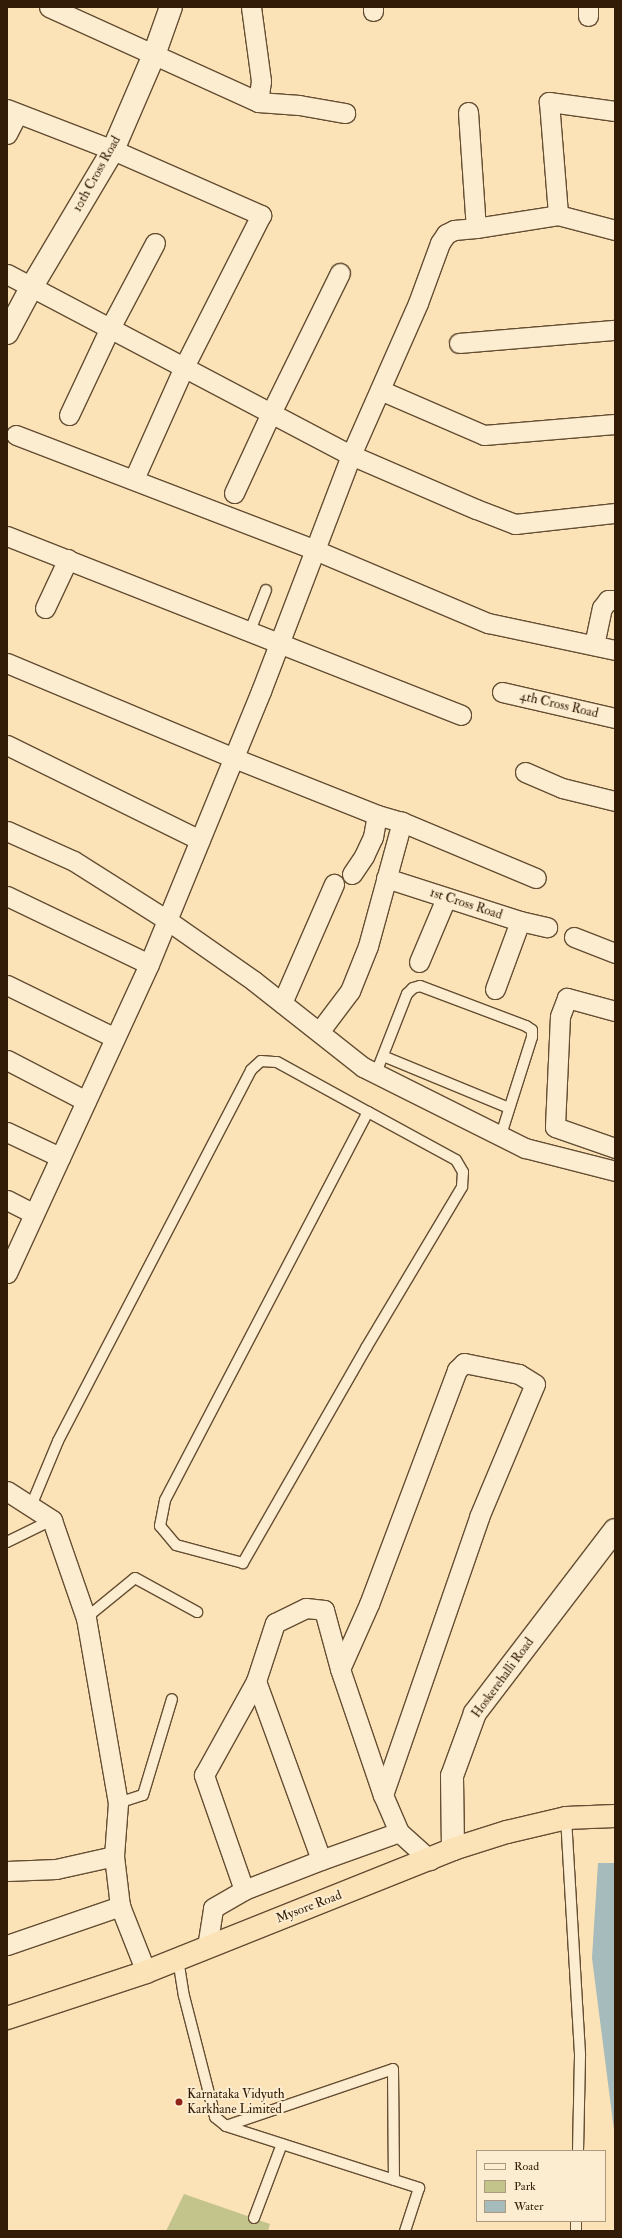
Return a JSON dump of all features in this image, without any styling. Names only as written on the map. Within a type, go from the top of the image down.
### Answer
[{"type":"highway","name":"Mysore Road","points":[[7,2018],[146,1972],[430,1860],[453,1849],[507,1832],[570,1818],[615,1816]]},
{"type":"street","points":[[50,7],[258,102],[299,105],[346,113]]},
{"type":"street","name":"10th Cross Road","points":[[7,333],[31,288],[113,150],[154,55],[171,7]]},
{"type":"street","points":[[251,7],[261,81],[258,102]]},
{"type":"street","points":[[558,215],[549,102],[615,112]]},
{"type":"street","points":[[7,134],[12,112],[113,150],[261,215],[184,367],[134,479]]},
{"type":"street","points":[[468,112],[476,228]]},
{"type":"street","points":[[7,1273],[149,964],[280,642],[350,455],[418,303],[440,243],[446,234],[454,230],[558,215],[615,230]]},
{"type":"street","points":[[69,415],[110,328],[155,242]]},
{"type":"street","points":[[234,492],[340,273]]},
{"type":"street","points":[[7,274],[350,455],[443,496],[515,524],[615,513]]},
{"type":"street","points":[[459,343],[615,330]]},
{"type":"street","points":[[380,390],[484,435],[615,424]]},
{"type":"street","points":[[16,434],[314,550],[488,623],[615,650]]},
{"type":"street","points":[[7,536],[280,642],[461,715]]},
{"type":"street","points":[[45,608],[68,559]]},
{"type":"street","points":[[594,646],[602,608],[608,600],[615,600]]},
{"type":"street","points":[[7,663],[234,758],[377,815],[402,822],[536,878]]},
{"type":"street","name":"4th Cross Road","points":[[502,692],[615,718]]},
{"type":"street","points":[[7,745],[200,840]]},
{"type":"street","points":[[525,772],[562,788],[615,801]]},
{"type":"street","points":[[352,874],[364,856],[372,837],[377,815]]},
{"type":"street","points":[[319,1032],[350,991],[368,946],[402,822]]},
{"type":"street","points":[[7,831],[74,861],[167,920],[282,1003],[363,1067],[379,1065],[525,1148],[615,1171]]},
{"type":"street","name":"1st Cross Road","points":[[386,878],[520,921],[547,927]]},
{"type":"street","points":[[282,1003],[334,884]]},
{"type":"street","points":[[7,896],[149,964]]},
{"type":"street","points":[[419,962],[446,898]]},
{"type":"street","points":[[495,989],[520,921]]},
{"type":"street","points":[[574,937],[615,953]]},
{"type":"street","points":[[7,985],[115,1038]]},
{"type":"street","points":[[615,1011],[567,998],[560,1016],[555,1126],[615,1148]]},
{"type":"street","points":[[7,1060],[86,1101]]},
{"type":"street","points":[[7,1132],[60,1157]]},
{"type":"street","points":[[7,1200],[34,1214]]},
{"type":"street","points":[[340,1669],[369,1604],[457,1370],[464,1363],[519,1374],[535,1384],[479,1517],[383,1795]]},
{"type":"street","points":[[7,1491],[52,1520],[86,1618],[118,1803],[114,1856],[120,1906],[146,1972]]},
{"type":"street","name":"Hoskerehalli Road","points":[[453,1849],[452,1776],[475,1713],[615,1530]]},
{"type":"street","points":[[244,1890],[204,1775],[256,1681],[275,1623],[306,1608],[324,1610],[340,1669],[383,1795],[399,1832],[430,1860]]},
{"type":"street","points":[[256,1681],[320,1860]]},
{"type":"street","points":[[207,1947],[213,1908],[244,1890],[320,1860],[399,1832]]},
{"type":"street","points":[[7,1871],[56,1869],[114,1856]]},
{"type":"street","points":[[7,1945],[120,1906]]},
{"type":"lane","points":[[250,631],[266,590]]},
{"type":"lane","points":[[501,1135],[532,1037],[532,1030],[526,1026],[420,986],[413,988],[407,994],[379,1065],[509,1108]]},
{"type":"lane","points":[[31,1506],[58,1441],[252,1070],[261,1061],[277,1062],[456,1160],[463,1172],[462,1187],[366,1348],[243,1563],[176,1545],[160,1526],[165,1500],[368,1112]]},
{"type":"lane","points":[[7,1542],[52,1520]]},
{"type":"lane","points":[[86,1618],[135,1578],[197,1612]]},
{"type":"lane","points":[[118,1803],[143,1795],[172,1699]]},
{"type":"lane","points":[[570,1818],[580,2056],[578,2150]]},
{"type":"lane","points":[[178,1959],[184,1996],[215,2117],[226,2126],[419,2188],[405,2231]]},
{"type":"lane","points":[[226,2126],[393,2069],[394,2180]]},
{"type":"lane","points":[[254,2218],[282,2144]]},
{"type":"green space","points":[[184,2194],[270,2224],[268,2231],[166,2231]]},
{"type":"water","points":[[598,1863],[615,1863],[615,2138],[592,1958]]},
{"type":"place","name":"Karnataka Vidyuth Karkhane Limited","points":[[179,2102]]}]
